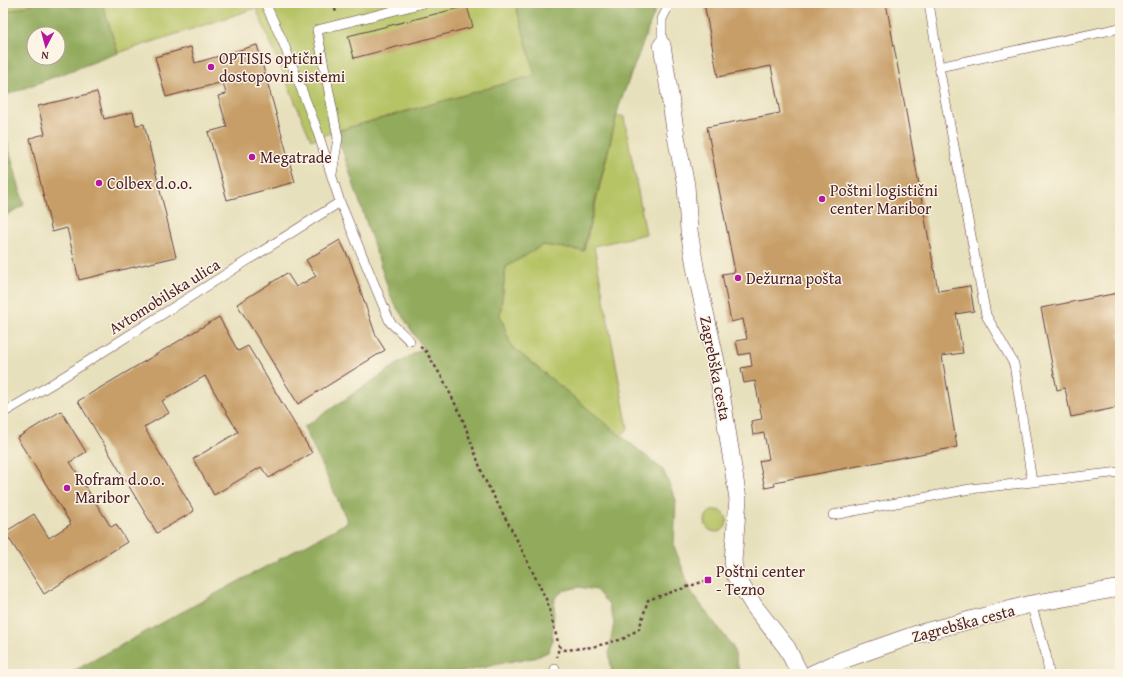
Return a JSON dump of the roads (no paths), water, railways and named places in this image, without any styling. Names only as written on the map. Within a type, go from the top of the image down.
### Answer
[{"type":"street","name":"Zagrebška cesta","points":[[662,45],[677,142],[686,185],[689,231],[696,272],[716,361],[738,499],[733,561],[735,575],[754,606],[788,648],[800,674]]},
{"type":"street","name":"Zagrebška cesta","points":[[812,674],[843,660],[917,634],[1031,604],[1120,588]]},
{"type":"lane","points":[[265,3],[283,42],[316,127],[340,202],[390,322],[410,340]]},
{"type":"lane","points":[[331,175],[338,138],[317,30],[424,3]]},
{"type":"lane","points":[[662,45],[662,19],[670,3]]},
{"type":"lane","points":[[929,3],[939,67],[986,315],[1014,364],[1032,482]]},
{"type":"lane","points":[[939,67],[1120,28]]},
{"type":"lane","name":"Avtomobilska ulica","points":[[3,413],[52,384],[340,202]]},
{"type":"lane","points":[[833,515],[970,489],[1120,472]]},
{"type":"lane","points":[[1031,604],[1046,654],[1049,674]]},
{"type":"place","name":"OPTISIS optični dostopovni sistemi","points":[[211,67]]},
{"type":"place","name":"Megatrade","points":[[252,157]]},
{"type":"place","name":"Colbex d.o.o.","points":[[99,183]]},
{"type":"place","name":"Poštni logistični center Maribor","points":[[822,199]]},
{"type":"place","name":"Dežurna pošta","points":[[738,278]]},
{"type":"place","name":"Rofram d.o.o. Maribor","points":[[67,488]]},
{"type":"place","name":"Poštni center - Tezno","points":[[708,580]]}]
